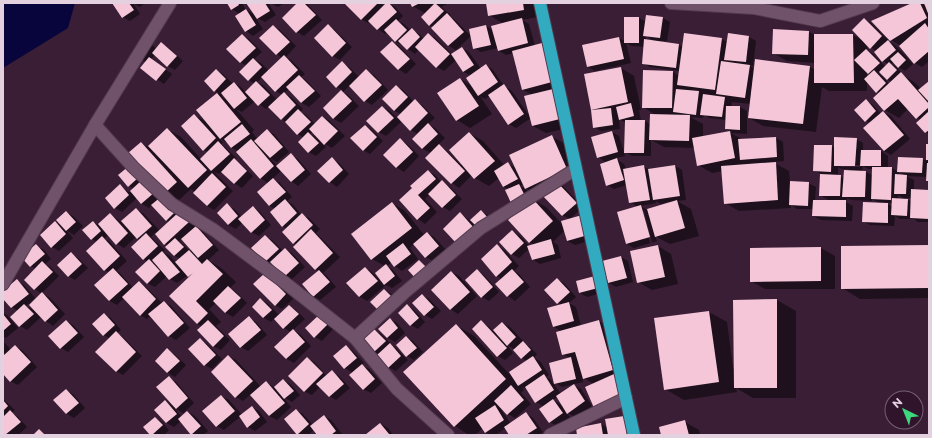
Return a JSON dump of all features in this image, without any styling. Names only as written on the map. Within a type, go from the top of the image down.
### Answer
[{"type":"highway","points":[[540,3],[634,435]]},
{"type":"street","points":[[3,284],[95,125],[170,3]]},
{"type":"street","points":[[671,3],[754,8],[820,21],[873,3]]},
{"type":"street","points":[[95,125],[133,167],[172,204],[214,230],[356,338],[397,389],[448,435]]},
{"type":"street","points":[[356,338],[404,293],[481,228],[576,169]]},
{"type":"street","points":[[550,435],[626,398]]},
{"type":"shaded area","points":[[3,3],[75,3],[68,28],[3,68]]},
{"type":"building","points":[[112,3],[129,3],[134,10],[122,18]]},
{"type":"building","points":[[227,3],[238,3],[239,5],[231,10]]},
{"type":"building","points":[[246,3],[265,3],[270,11],[257,19]]},
{"type":"building","points":[[297,3],[304,3],[316,15],[296,33],[282,18]]},
{"type":"building","points":[[344,3],[378,3],[361,20]]},
{"type":"building","points":[[386,3],[389,3],[397,12],[377,30],[368,21]]},
{"type":"building","points":[[410,3],[420,3],[412,7]]},
{"type":"building","points":[[435,3],[444,11],[429,26],[421,17]]},
{"type":"building","points":[[486,3],[523,3],[524,10],[488,16]]},
{"type":"building","points":[[912,3],[920,3],[927,18],[890,41],[871,21]]},
{"type":"building","points":[[924,3],[929,3],[929,16]]},
{"type":"building","points":[[246,9],[256,25],[245,32],[235,16]]},
{"type":"building","points":[[447,13],[464,32],[448,46],[431,28]]},
{"type":"building","points":[[646,15],[663,17],[660,38],[643,36]]},
{"type":"building","points":[[624,17],[639,17],[639,43],[624,43]]},
{"type":"building","points":[[522,18],[528,43],[498,51],[491,26]]},
{"type":"building","points":[[864,18],[882,36],[870,49],[852,30]]},
{"type":"building","points":[[396,19],[407,30],[395,42],[384,30]]},
{"type":"building","points":[[925,23],[929,29],[929,51],[914,64],[899,46]]},
{"type":"building","points":[[328,24],[346,43],[332,57],[314,38]]},
{"type":"building","points":[[273,25],[290,42],[276,55],[259,38]]},
{"type":"building","points":[[486,25],[491,45],[473,49],[469,29]]},
{"type":"building","points":[[412,28],[420,37],[407,50],[398,41]]},
{"type":"building","points":[[773,29],[809,31],[808,55],[772,54]]},
{"type":"building","points":[[428,33],[450,54],[436,68],[415,47]]},
{"type":"building","points":[[684,33],[722,38],[715,90],[677,85]]},
{"type":"building","points":[[728,33],[749,36],[746,62],[724,60]]},
{"type":"building","points":[[242,34],[256,48],[240,63],[226,49]]},
{"type":"building","points":[[814,34],[853,34],[854,83],[814,83]]},
{"type":"building","points":[[619,37],[624,59],[587,67],[582,45]]},
{"type":"building","points":[[644,39],[679,44],[676,68],[642,64]]},
{"type":"building","points":[[888,40],[896,50],[882,62],[874,52]]},
{"type":"building","points":[[392,41],[410,59],[398,70],[380,52]]},
{"type":"building","points":[[161,42],[177,56],[167,67],[152,53]]},
{"type":"building","points":[[542,43],[552,82],[522,90],[512,51]]},
{"type":"building","points":[[462,47],[474,65],[463,72],[451,54]]},
{"type":"building","points":[[866,49],[880,63],[868,74],[854,60]]},
{"type":"building","points":[[898,52],[906,60],[898,68],[890,59]]},
{"type":"building","points":[[284,55],[298,70],[275,92],[261,77]]},
{"type":"building","points":[[149,57],[166,69],[156,81],[140,68]]},
{"type":"building","points":[[253,58],[262,67],[248,81],[239,72]]},
{"type":"building","points":[[755,59],[810,66],[803,124],[748,118]]},
{"type":"building","points":[[342,61],[352,72],[336,88],[326,77]]},
{"type":"building","points":[[721,61],[750,65],[745,98],[716,94]]},
{"type":"building","points":[[889,62],[897,70],[887,80],[879,72]]},
{"type":"building","points":[[486,64],[498,82],[478,96],[466,78]]},
{"type":"building","points":[[621,67],[628,102],[591,110],[584,74]]},
{"type":"building","points":[[216,69],[226,79],[214,92],[204,81]]},
{"type":"building","points":[[366,69],[382,85],[364,102],[349,86]]},
{"type":"building","points":[[643,70],[673,71],[672,108],[642,108]]},
{"type":"building","points":[[874,70],[886,83],[876,93],[864,79]]},
{"type":"building","points":[[901,72],[929,104],[929,107],[916,119],[898,99],[884,111],[873,98]]},
{"type":"building","points":[[299,75],[315,91],[301,103],[286,87]]},
{"type":"building","points":[[460,78],[479,106],[456,121],[437,93]]},
{"type":"building","points":[[256,81],[270,95],[258,106],[245,92]]},
{"type":"building","points":[[929,81],[929,102],[918,90]]},
{"type":"building","points":[[234,82],[247,98],[234,109],[221,93]]},
{"type":"building","points":[[504,84],[524,114],[508,125],[488,95]]},
{"type":"building","points":[[396,85],[408,97],[394,111],[382,99]]},
{"type":"building","points":[[553,89],[560,119],[532,126],[524,96]]},
{"type":"building","points":[[676,89],[699,91],[696,115],[673,112]]},
{"type":"building","points":[[341,90],[352,101],[333,119],[323,108]]},
{"type":"building","points":[[284,92],[296,105],[281,120],[268,107]]},
{"type":"building","points":[[217,93],[241,122],[220,139],[196,110]]},
{"type":"building","points":[[703,94],[725,97],[722,117],[700,115]]},
{"type":"building","points":[[415,99],[428,113],[410,131],[397,117]]},
{"type":"building","points":[[866,99],[876,111],[865,122],[854,110]]},
{"type":"building","points":[[631,103],[634,116],[619,120],[616,107]]},
{"type":"building","points":[[382,106],[394,118],[378,133],[366,121]]},
{"type":"building","points":[[726,106],[740,106],[740,130],[725,129]]},
{"type":"building","points":[[611,108],[613,125],[593,128],[591,110]]},
{"type":"building","points":[[298,109],[311,122],[297,135],[285,122]]},
{"type":"building","points":[[883,111],[904,135],[884,151],[863,128]]},
{"type":"building","points":[[929,111],[929,130],[925,133],[916,123]]},
{"type":"building","points":[[194,114],[216,138],[203,151],[181,126]]},
{"type":"building","points":[[650,114],[690,115],[689,141],[649,140]]},
{"type":"building","points":[[322,116],[338,131],[324,145],[309,129]]},
{"type":"building","points":[[625,120],[645,120],[644,153],[624,153]]},
{"type":"building","points":[[428,123],[438,134],[422,149],[412,139]]},
{"type":"building","points":[[242,124],[250,134],[231,148],[224,139]]},
{"type":"building","points":[[365,125],[377,137],[363,151],[350,138]]},
{"type":"building","points":[[167,128],[207,170],[188,188],[148,146]]},
{"type":"building","points":[[267,129],[283,147],[270,158],[254,141]]},
{"type":"building","points":[[612,131],[618,152],[597,158],[591,137]]},
{"type":"building","points":[[730,131],[735,158],[697,166],[692,138]]},
{"type":"building","points":[[308,132],[319,143],[308,153],[298,142]]},
{"type":"building","points":[[469,132],[495,161],[474,179],[449,150]]},
{"type":"building","points":[[552,135],[567,169],[525,189],[509,155]]},
{"type":"building","points":[[776,137],[777,157],[740,160],[738,139]]},
{"type":"building","points":[[834,137],[857,138],[855,166],[834,166]]},
{"type":"building","points":[[400,138],[413,152],[396,168],[383,155]]},
{"type":"building","points":[[251,139],[274,166],[260,179],[236,152]]},
{"type":"building","points":[[218,141],[230,154],[211,171],[200,159]]},
{"type":"building","points":[[141,142],[177,182],[165,193],[128,153]]},
{"type":"building","points":[[439,144],[465,171],[451,184],[425,158]]},
{"type":"building","points":[[926,144],[929,144],[929,160],[926,160]]},
{"type":"building","points":[[814,145],[832,145],[831,172],[813,171]]},
{"type":"building","points":[[861,150],[881,150],[881,166],[860,166]]},
{"type":"building","points":[[291,153],[305,170],[291,182],[276,166]]},
{"type":"building","points":[[332,157],[343,170],[329,183],[317,171]]},
{"type":"building","points":[[898,157],[923,158],[922,173],[897,172]]},
{"type":"building","points":[[234,158],[247,171],[234,184],[221,172]]},
{"type":"building","points":[[617,158],[624,180],[606,186],[600,164]]},
{"type":"building","points":[[508,162],[518,179],[503,187],[494,171]]},
{"type":"building","points":[[776,162],[778,200],[724,204],[721,166]]},
{"type":"building","points":[[927,163],[929,163],[929,181],[926,181]]},
{"type":"building","points":[[644,165],[650,200],[629,203],[623,169]]},
{"type":"building","points":[[675,165],[680,196],[653,200],[648,169]]},
{"type":"building","points":[[129,166],[139,177],[128,187],[118,175]]},
{"type":"building","points":[[872,167],[892,167],[891,200],[871,199]]},
{"type":"building","points":[[428,170],[436,179],[418,195],[430,208],[417,220],[399,200],[412,188],[410,186]]},
{"type":"building","points":[[844,170],[866,171],[865,197],[842,197]]},
{"type":"building","points":[[212,173],[226,187],[207,206],[193,193]]},
{"type":"building","points":[[820,174],[841,175],[840,196],[819,196]]},
{"type":"building","points":[[895,174],[907,175],[906,194],[894,194]]},
{"type":"building","points":[[273,178],[286,192],[269,206],[257,192]]},
{"type":"building","points":[[143,179],[155,192],[141,204],[130,191]]},
{"type":"building","points":[[442,180],[456,195],[442,208],[428,194]]},
{"type":"building","points":[[556,181],[577,203],[562,216],[541,194]]},
{"type":"building","points":[[790,181],[809,182],[808,206],[789,205]]},
{"type":"building","points":[[120,184],[129,195],[114,209],[105,198]]},
{"type":"building","points":[[519,184],[525,196],[511,203],[505,190]]},
{"type":"building","points":[[911,189],[929,190],[929,219],[910,218]]},
{"type":"building","points":[[162,196],[176,211],[166,221],[151,205]]},
{"type":"building","points":[[532,198],[553,221],[529,243],[508,220]]},
{"type":"building","points":[[892,198],[908,199],[907,216],[891,215]]},
{"type":"building","points":[[285,199],[297,213],[282,227],[270,212]]},
{"type":"building","points":[[677,200],[685,228],[655,237],[647,209]]},
{"type":"building","points":[[813,200],[846,200],[846,217],[812,216]]},
{"type":"building","points":[[392,202],[412,228],[371,260],[351,234]]},
{"type":"building","points":[[863,202],[888,203],[888,223],[862,222]]},
{"type":"building","points":[[227,203],[238,216],[228,225],[217,213]]},
{"type":"building","points":[[641,205],[650,237],[626,244],[617,212]]},
{"type":"building","points":[[253,206],[265,220],[251,233],[238,219]]},
{"type":"building","points":[[136,208],[152,226],[137,239],[121,221]]},
{"type":"building","points":[[481,210],[489,219],[479,229],[470,220]]},
{"type":"building","points":[[66,211],[76,222],[66,231],[56,220]]},
{"type":"building","points":[[180,211],[189,222],[164,245],[155,234]]},
{"type":"building","points":[[460,212],[474,228],[457,244],[443,229]]},
{"type":"building","points":[[110,213],[128,233],[116,245],[98,224]]},
{"type":"building","points":[[302,213],[313,225],[293,244],[282,232]]},
{"type":"building","points":[[582,215],[588,235],[567,241],[561,221]]},
{"type":"building","points":[[55,221],[66,234],[51,248],[40,235]]},
{"type":"building","points":[[93,221],[101,231],[91,240],[82,230]]},
{"type":"building","points":[[196,226],[213,245],[198,258],[181,239]]},
{"type":"building","points":[[311,229],[333,253],[315,270],[293,247]]},
{"type":"building","points":[[512,230],[524,243],[511,255],[499,242]]},
{"type":"building","points":[[427,232],[439,246],[425,258],[413,244]]},
{"type":"building","points":[[146,233],[158,246],[143,260],[131,247]]},
{"type":"building","points":[[265,235],[279,249],[265,262],[251,248]]},
{"type":"building","points":[[102,236],[120,256],[104,271],[86,251]]},
{"type":"building","points":[[175,238],[184,247],[174,256],[165,247]]},
{"type":"building","points":[[551,239],[555,254],[532,260],[527,246]]},
{"type":"building","points":[[403,243],[411,254],[394,267],[386,256]]},
{"type":"building","points":[[36,244],[45,254],[30,267],[21,257]]},
{"type":"building","points":[[497,244],[512,262],[496,277],[481,259]]},
{"type":"building","points":[[658,245],[665,277],[637,283],[630,251]]},
{"type":"building","points":[[929,245],[929,288],[841,289],[841,246]]},
{"type":"building","points":[[821,247],[821,281],[750,282],[750,248]]},
{"type":"building","points":[[285,248],[299,263],[284,277],[270,262]]},
{"type":"building","points":[[189,250],[202,264],[207,259],[223,274],[196,301],[208,313],[197,324],[169,296],[193,273],[188,277],[175,262]]},
{"type":"building","points":[[162,251],[180,272],[169,280],[152,260]]},
{"type":"building","points":[[71,252],[82,264],[68,277],[57,265]]},
{"type":"building","points":[[621,256],[627,278],[608,283],[602,261]]},
{"type":"building","points":[[149,259],[160,271],[147,284],[135,272]]},
{"type":"building","points":[[419,260],[427,268],[416,279],[408,270]]},
{"type":"building","points":[[42,261],[53,272],[34,290],[24,280]]},
{"type":"building","points":[[386,264],[395,276],[384,285],[375,273]]},
{"type":"building","points":[[365,267],[378,281],[359,297],[346,283]]},
{"type":"building","points":[[113,268],[128,284],[109,301],[94,285]]},
{"type":"building","points":[[477,269],[493,287],[481,298],[465,280]]},
{"type":"building","points":[[512,269],[524,282],[507,297],[495,284]]},
{"type":"building","points":[[319,270],[330,282],[313,297],[302,284]]},
{"type":"building","points":[[451,271],[470,292],[450,310],[431,290]]},
{"type":"building","points":[[265,273],[286,294],[275,306],[253,284]]},
{"type":"building","points":[[595,276],[598,288],[579,293],[576,281]]},
{"type":"building","points":[[557,278],[570,292],[557,304],[544,290]]},
{"type":"building","points":[[17,279],[29,294],[11,308],[3,299],[3,291]]},
{"type":"building","points":[[139,281],[156,299],[140,316],[122,297]]},
{"type":"building","points":[[228,286],[241,298],[225,313],[213,301]]},
{"type":"building","points":[[384,289],[393,298],[379,311],[370,302]]},
{"type":"building","points":[[42,292],[58,310],[45,322],[29,305]]},
{"type":"building","points":[[422,294],[434,307],[424,316],[412,303]]},
{"type":"building","points":[[260,298],[272,310],[263,318],[252,307]]},
{"type":"building","points":[[777,299],[777,388],[734,388],[733,300]]},
{"type":"building","points":[[164,301],[184,323],[168,337],[148,314]]},
{"type":"building","points":[[569,302],[574,321],[553,327],[547,308]]},
{"type":"building","points":[[24,304],[34,314],[19,327],[10,317]]},
{"type":"building","points":[[407,304],[419,318],[410,326],[398,313]]},
{"type":"building","points":[[289,305],[299,314],[283,329],[274,319]]},
{"type":"building","points":[[709,311],[719,382],[664,390],[654,318]]},
{"type":"building","points":[[104,313],[115,325],[103,336],[92,324]]},
{"type":"building","points":[[3,314],[11,324],[3,331]]},
{"type":"building","points":[[320,314],[329,323],[314,338],[305,328]]},
{"type":"building","points":[[249,316],[261,330],[240,348],[228,334]]},
{"type":"building","points":[[390,318],[398,328],[387,338],[378,329]]},
{"type":"building","points":[[66,320],[78,333],[60,349],[48,336]]},
{"type":"building","points":[[208,320],[224,336],[213,347],[197,330]]},
{"type":"building","points":[[481,320],[507,348],[497,357],[472,329]]},
{"type":"building","points":[[599,320],[613,370],[583,379],[575,352],[562,355],[556,332]]},
{"type":"building","points":[[502,322],[516,337],[507,346],[493,330]]},
{"type":"building","points":[[456,324],[506,379],[454,427],[403,372]]},
{"type":"building","points":[[293,329],[305,342],[286,359],[274,347]]},
{"type":"building","points":[[374,329],[386,341],[374,352],[362,340]]},
{"type":"building","points":[[116,331],[136,352],[116,372],[95,352]]},
{"type":"building","points":[[406,336],[417,348],[406,357],[396,345]]},
{"type":"building","points":[[200,338],[216,355],[204,366],[188,349]]},
{"type":"building","points":[[523,341],[531,350],[521,359],[513,350]]},
{"type":"building","points":[[390,343],[401,356],[388,368],[377,355]]},
{"type":"building","points":[[15,345],[31,362],[10,382],[3,374],[3,356]]},
{"type":"building","points":[[346,345],[357,358],[344,369],[333,356]]},
{"type":"building","points":[[167,348],[180,361],[167,373],[155,361]]},
{"type":"building","points":[[228,355],[253,381],[235,398],[211,372]]},
{"type":"building","points":[[533,356],[542,370],[518,386],[509,372]]},
{"type":"building","points":[[307,357],[323,373],[304,392],[288,376]]},
{"type":"building","points":[[571,357],[576,379],[554,384],[549,363]]},
{"type":"building","points":[[362,364],[375,379],[363,390],[349,375]]},
{"type":"building","points":[[332,370],[344,384],[329,397],[316,384]]},
{"type":"building","points":[[544,374],[554,390],[535,403],[525,387]]},
{"type":"building","points":[[614,374],[623,395],[594,408],[585,387]]},
{"type":"building","points":[[169,376],[188,398],[176,409],[156,387]]},
{"type":"building","points":[[283,379],[294,391],[284,399],[274,387]]},
{"type":"building","points":[[266,381],[285,403],[269,416],[250,395]]},
{"type":"building","points":[[574,384],[585,401],[567,414],[556,396]]},
{"type":"building","points":[[511,385],[524,400],[507,415],[494,401]]},
{"type":"building","points":[[66,389],[79,403],[66,414],[53,400]]},
{"type":"building","points":[[221,395],[235,411],[216,427],[202,411]]},
{"type":"building","points":[[553,399],[563,413],[549,423],[539,409]]},
{"type":"building","points":[[3,400],[8,406],[3,411]]},
{"type":"building","points":[[165,400],[177,414],[166,423],[154,410]]},
{"type":"building","points":[[495,405],[504,420],[485,433],[475,418]]},
{"type":"building","points":[[252,406],[260,417],[247,428],[239,416]]},
{"type":"building","points":[[296,409],[309,424],[297,435],[284,419]]},
{"type":"building","points":[[10,410],[21,422],[5,435],[3,432],[3,417]]},
{"type":"building","points":[[187,411],[201,426],[191,435],[178,419]]},
{"type":"building","points":[[526,412],[537,428],[526,435],[509,435],[504,427]]},
{"type":"building","points":[[324,415],[336,431],[331,435],[317,435],[310,426]]},
{"type":"building","points":[[624,416],[627,435],[608,435],[605,419]]},
{"type":"building","points":[[155,417],[163,425],[152,435],[150,435],[143,427]]},
{"type":"building","points":[[685,420],[689,435],[661,435],[659,427]]},
{"type":"building","points":[[380,423],[389,434],[365,435]]},
{"type":"building","points":[[601,423],[603,435],[577,435],[576,428]]},
{"type":"building","points":[[39,429],[45,435],[33,435]]}]
